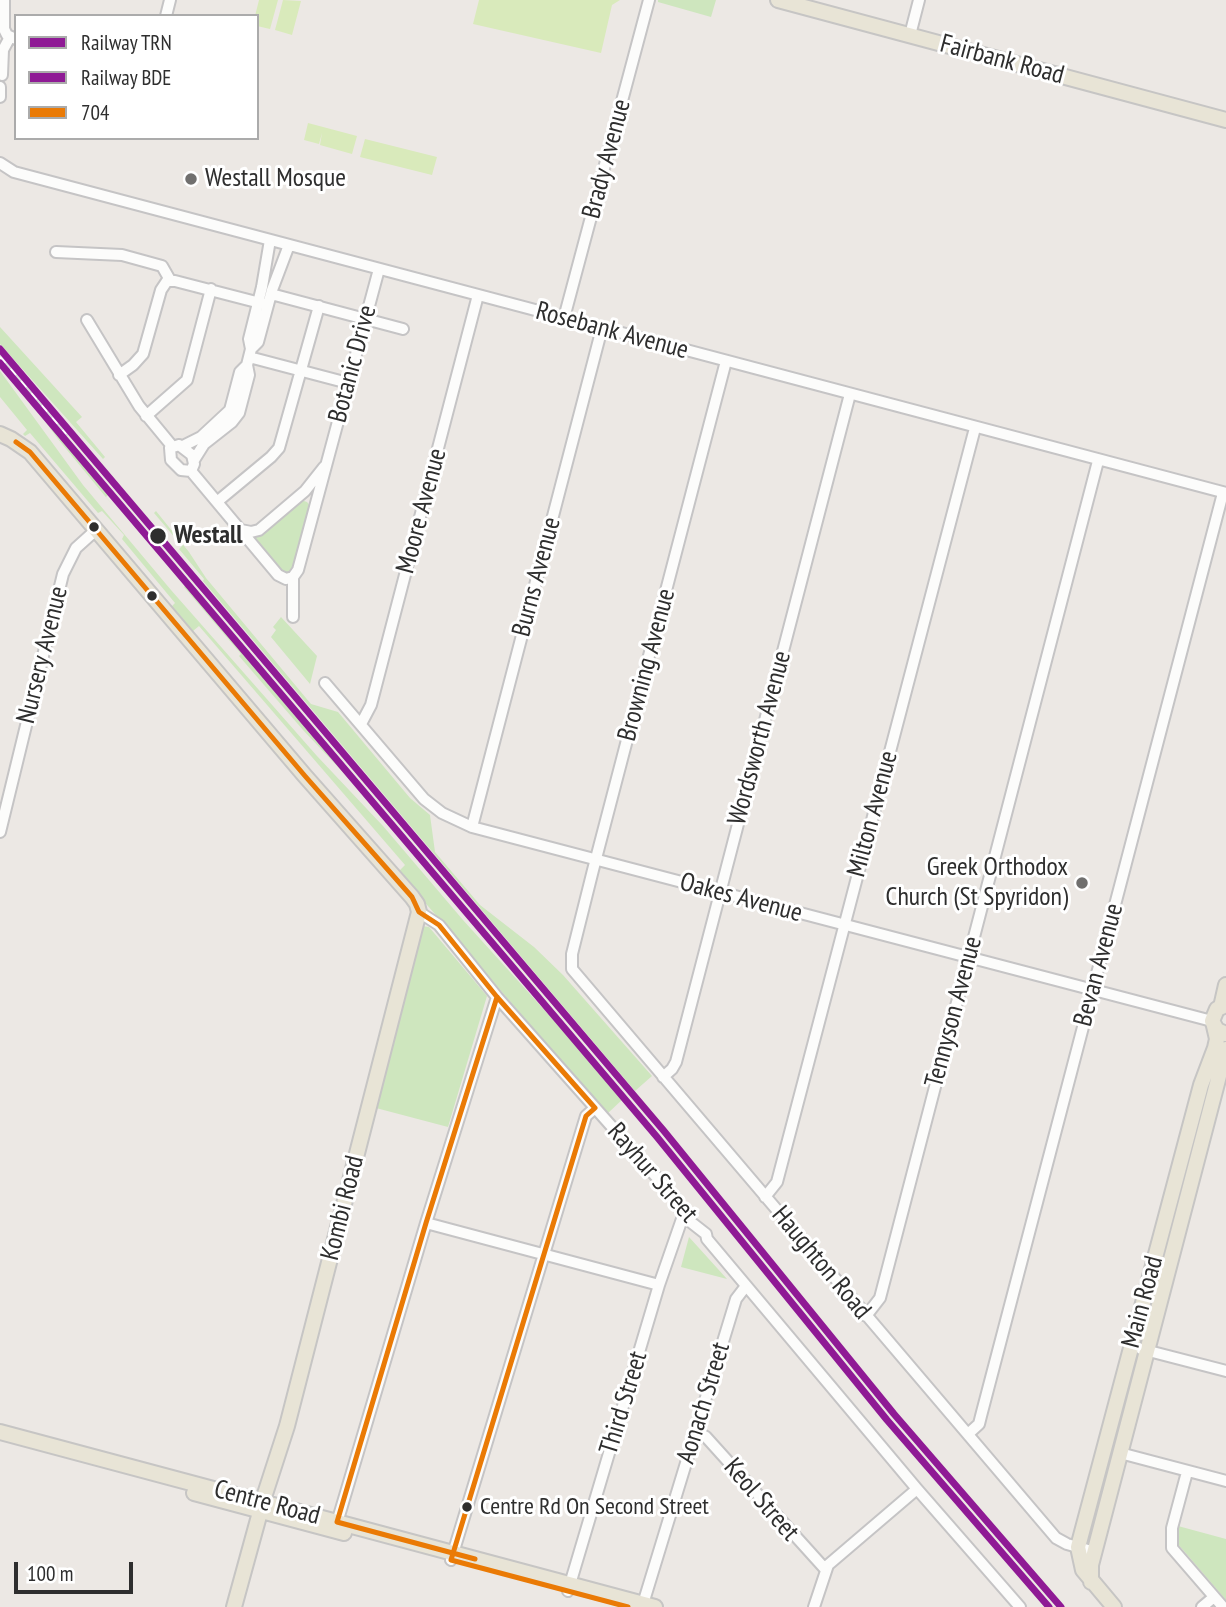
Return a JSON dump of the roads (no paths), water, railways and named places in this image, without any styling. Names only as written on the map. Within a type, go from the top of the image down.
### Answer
[{"type":"main road","name":"Fairbank Road","points":[[778,0],[1226,120]]},
{"type":"main road","name":"Rayhur Street","points":[[0,434],[30,452],[412,897],[419,912]]},
{"type":"main road","name":"Kombi Road","points":[[234,1607],[261,1507],[287,1426],[419,912]]},
{"type":"main road","points":[[1217,1027],[1214,1012],[1224,1006],[1226,985]]},
{"type":"main road","name":"Main Road","points":[[1078,1548],[1201,1086],[1215,1048],[1217,1027]]},
{"type":"main road","name":"Main Road","points":[[1095,1552],[1226,1049]]},
{"type":"main road","points":[[1171,1196],[1186,1200]]},
{"type":"main road","points":[[1116,1408],[1131,1411]]},
{"type":"main road","name":"Centre Road","points":[[0,1432],[261,1507]]},
{"type":"main road","name":"Centre Road","points":[[0,1442],[649,1605]]},
{"type":"main road","points":[[1078,1548],[1081,1564],[1091,1581],[1114,1607]]},
{"type":"main road","points":[[1091,1581],[1090,1570],[1095,1552]]},
{"type":"main road","name":"Centre Road","points":[[569,1587],[628,1607]]},
{"type":"street","points":[[0,12],[4,0]]},
{"type":"street","points":[[2,75],[3,50],[14,38],[4,29],[4,0]]},
{"type":"street","name":"Brady Avenue","points":[[564,318],[649,0]]},
{"type":"street","points":[[910,35],[919,0]]},
{"type":"street","points":[[0,87],[0,97]]},
{"type":"street","name":"Rosebank Avenue","points":[[1,167],[1225,493]]},
{"type":"street","points":[[249,357],[249,375],[239,413],[204,444],[192,466],[181,470],[170,456],[178,446],[201,437],[228,412],[240,372],[258,341],[266,300],[270,240]]},
{"type":"street","points":[[266,300],[289,245]]},
{"type":"street","points":[[56,252],[122,255],[162,266],[170,280]]},
{"type":"street","name":"Botanic Drive","points":[[293,617],[293,578],[298,570],[379,269]]},
{"type":"street","points":[[119,375],[143,354],[161,290],[164,283],[170,280],[266,300],[319,306],[403,329]]},
{"type":"street","points":[[146,416],[187,380],[211,289]]},
{"type":"street","name":"Moore Avenue","points":[[361,724],[371,705],[478,295]]},
{"type":"street","points":[[218,501],[279,448],[319,306]]},
{"type":"street","points":[[87,320],[146,416],[178,446],[278,575],[286,579],[293,578]]},
{"type":"street","name":"Burns Avenue","points":[[472,827],[602,328]]},
{"type":"street","points":[[249,357],[348,383]]},
{"type":"street","name":"Browning Avenue","points":[[572,969],[572,954],[726,362]]},
{"type":"street","name":"Wordsworth Avenue","points":[[663,1077],[676,1062],[850,394]]},
{"type":"street","name":"Milton Avenue","points":[[765,1196],[777,1182],[975,428]]},
{"type":"street","name":"Botanic Drive","points":[[241,530],[259,530],[317,477],[328,459]]},
{"type":"street","name":"Tennyson Avenue","points":[[866,1316],[880,1298],[1098,461]]},
{"type":"street","name":"Bevan Avenue","points":[[968,1434],[979,1424],[1225,493]]},
{"type":"street","points":[[298,496],[309,499],[315,506]]},
{"type":"street","name":"Nursery Avenue","points":[[0,832],[63,574],[76,548],[96,530]]},
{"type":"street","name":"Oakes Avenue","points":[[325,683],[424,799],[442,813],[472,827],[1093,990],[1217,1027]]},
{"type":"street","name":"Rayhur Street","points":[[419,912],[439,925],[497,997],[675,1198],[683,1216],[706,1234],[707,1239],[916,1489],[1020,1607]]},
{"type":"street","name":"Haughton Road","points":[[572,969],[1056,1538],[1095,1552]]},
{"type":"street","points":[[336,1526],[426,1223],[497,997]]},
{"type":"street","points":[[452,1556],[586,1116],[595,1108]]},
{"type":"street","name":"Third Street","points":[[569,1587],[659,1284],[683,1216]]},
{"type":"street","points":[[426,1223],[659,1284]]},
{"type":"street","name":"Aonach Street","points":[[649,1605],[695,1431],[736,1299],[746,1286]]},
{"type":"street","points":[[1132,1346],[1226,1371]]},
{"type":"street","name":"Keol Street","points":[[695,1431],[706,1437],[826,1570]]},
{"type":"street","points":[[1121,1453],[1226,1481]]},
{"type":"street","points":[[1187,1472],[1172,1528],[1172,1548],[1223,1607]]},
{"type":"street","points":[[814,1607],[828,1566],[916,1489]]},
{"type":"street","points":[[1202,1607],[1214,1597]]},
{"type":"railway","points":[[0,357],[66,434]]},
{"type":"rail line","name":"TRN","points":[[0,349],[664,1131],[894,1414],[1061,1607]]},
{"type":"rail line","name":"BDE","points":[[0,363],[657,1137],[887,1420],[1049,1607]]},
{"type":"place","name":"Westall Mosque","points":[[191,179]]},
{"type":"place","name":"Westall","points":[[158,536]]},
{"type":"place","name":"Greek Orthodox Church (St Spyridon)","points":[[1082,883]]},
{"type":"place","name":"Centre Rd On Second Street","points":[[467,1507]]}]
